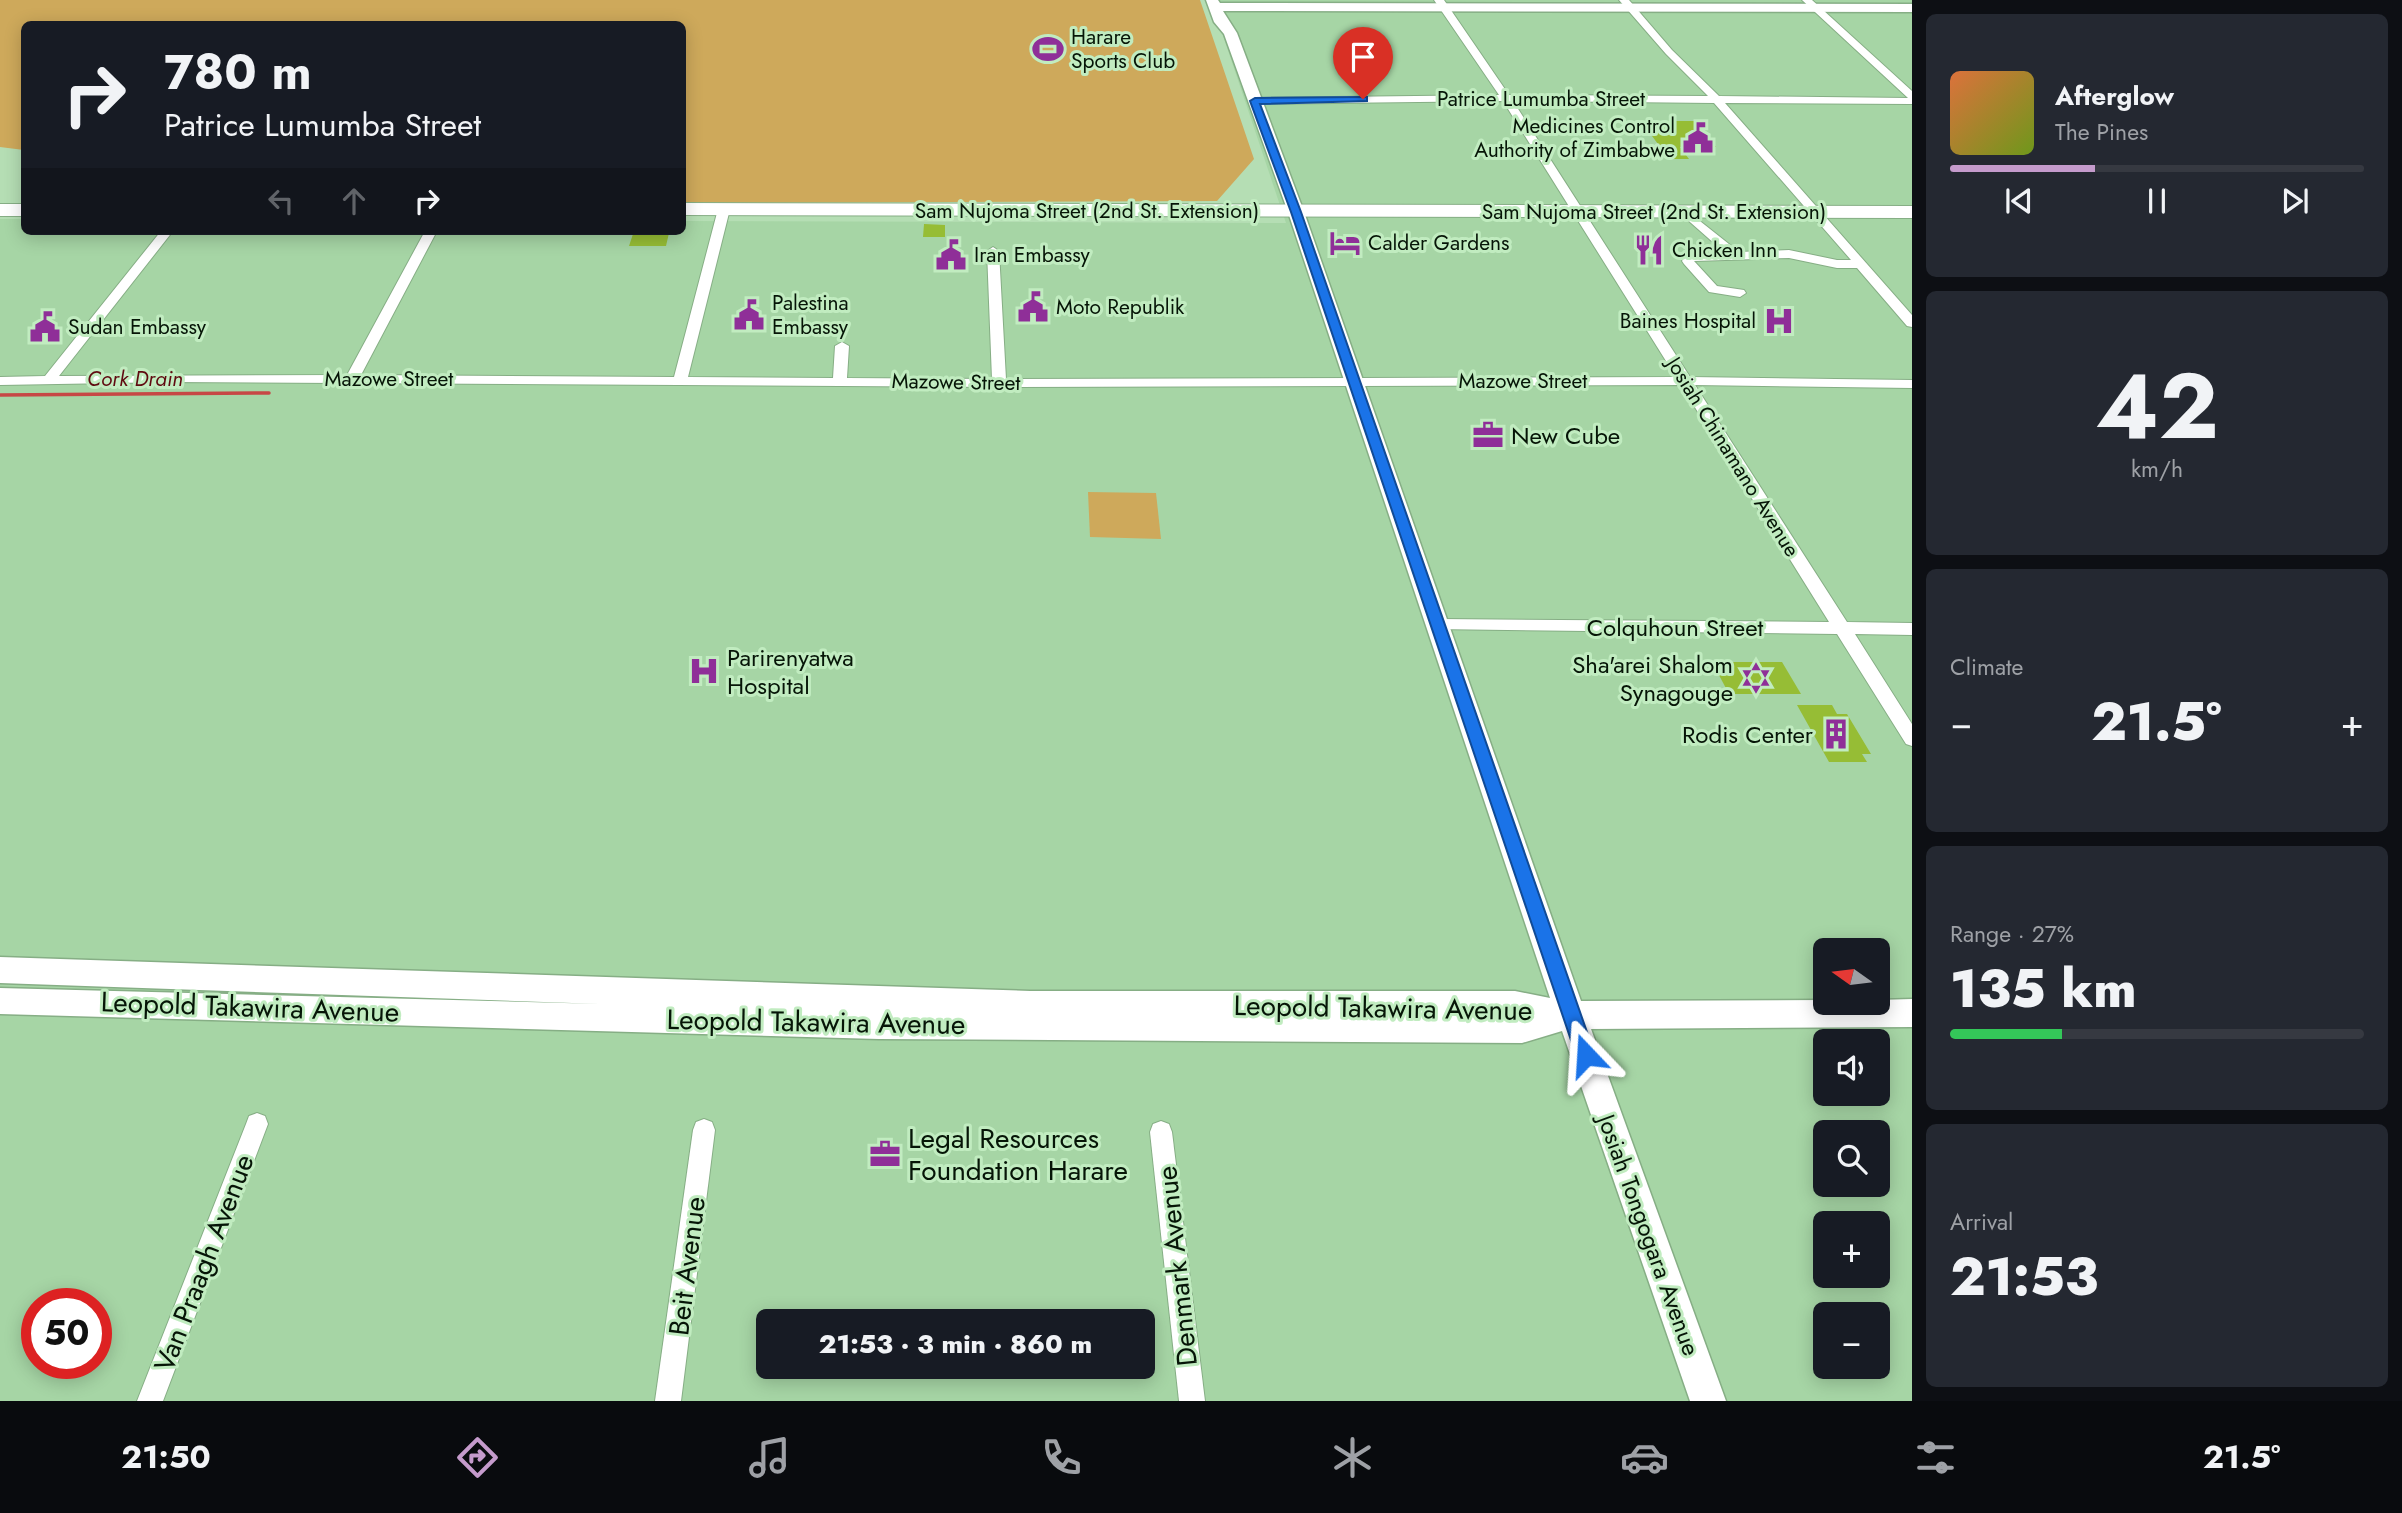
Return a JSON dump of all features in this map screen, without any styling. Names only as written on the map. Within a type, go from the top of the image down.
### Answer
[{"type":"highway","name":"Sam Nujoma Street (2nd St. Extension)","points":[[686,209],[1912,212]]},
{"type":"highway","points":[[0,210],[21,210]]},
{"type":"main road","points":[[1810,3],[1835,0]]},
{"type":"main road","points":[[1221,8],[1253,3],[1810,3],[1912,8]]},
{"type":"main road","name":"Josiah Tongogara Avenue","points":[[1221,8],[1296,212],[1571,1015],[1708,1401]]},
{"type":"main road","name":"Leopold Takawira Avenue","points":[[0,970],[1030,1005],[1515,1005],[1571,1015]]},
{"type":"main road","name":"Leopold Takawira Avenue","points":[[0,1001],[879,1025],[1522,1028],[1571,1015]]},
{"type":"main road","points":[[1571,1015],[1912,1013]]},
{"type":"street","name":"Josiah Chinamano Avenue","points":[[1441,3],[1508,101],[1912,739]]},
{"type":"street","points":[[1626,3],[1718,102],[1912,323]]},
{"type":"street","points":[[1810,3],[1912,96]]},
{"type":"street","name":"Patrice Lumumba Street","points":[[1256,104],[1912,101]]},
{"type":"street","name":"Patrice Lumumba Street","points":[[1718,102],[1912,108]]},
{"type":"street","points":[[680,380],[724,209]]},
{"type":"street","points":[[1686,213],[1736,256]]},
{"type":"street","points":[[49,380],[164,235]]},
{"type":"street","points":[[352,379],[430,235]]},
{"type":"street","points":[[993,251],[999,383]]},
{"type":"street","points":[[1740,293],[1713,289],[1688,261],[1690,257],[1789,254],[1837,264],[1860,264]]},
{"type":"street","points":[[840,380],[842,346]]},
{"type":"street","name":"Mazowe Street","points":[[0,380],[1353,383],[1574,380],[1912,384]]},
{"type":"street","name":"Colquhoun Street","points":[[1439,625],[1912,629]]},
{"type":"street","name":"Van Praagh Avenue","points":[[150,1401],[257,1124]]},
{"type":"street","name":"Beit Avenue","points":[[668,1401],[704,1130]]},
{"type":"street","name":"Denmark Avenue","points":[[1161,1132],[1192,1401]]},
{"type":"shaded area","points":[[0,0],[1200,0],[1254,159],[1217,201],[686,203],[686,21],[21,21],[21,150],[0,147]]},
{"type":"shaded area","points":[[1211,0],[1912,0],[1912,1401],[0,1401],[0,219],[21,219],[21,235],[686,235],[686,221],[1286,223]]},
{"type":"shaded area","points":[[1088,492],[1156,493],[1161,539],[1090,537]]},
{"type":"building","name":"Medicines Control Authority of Zimbabwe","points":[[1641,121],[1696,121],[1716,147],[1680,147],[1689,159],[1669,159]]},
{"type":"building","points":[[924,224],[945,225],[945,237],[923,237]]},
{"type":"building","points":[[633,235],[669,235],[666,246],[629,246]]},
{"type":"building","name":"Sha'arei Shalom Synagouge","points":[[1712,662],[1782,662],[1801,694],[1729,694]]},
{"type":"building","name":"Rodis Center","points":[[1797,705],[1832,705],[1837,714],[1847,714],[1871,754],[1862,754],[1867,762],[1829,762]]},
{"type":"waterway","name":"Cork Drain","points":[[0,395],[269,393]]},
{"type":"place","name":"Harare Sports Club","points":[[1048,49]]},
{"type":"place","name":"Medicines Control Authority of Zimbabwe","points":[[1698,138]]},
{"type":"place","name":"Calder Gardens","points":[[1345,243]]},
{"type":"place","name":"Chicken Inn","points":[[1649,250]]},
{"type":"place","name":"Iran Embassy","points":[[951,255]]},
{"type":"place","name":"Moto Republik","points":[[1033,307]]},
{"type":"place","name":"Palestina Embassy","points":[[749,315]]},
{"type":"place","name":"Baines Hospital","points":[[1779,321]]},
{"type":"place","name":"Sudan Embassy","points":[[45,327]]},
{"type":"place","name":"New Cube","points":[[1488,435]]},
{"type":"place","name":"Parirenyatwa Hospital","points":[[704,671]]},
{"type":"place","name":"Sha'arei Shalom Synagouge","points":[[1756,678]]},
{"type":"place","name":"Rodis Center","points":[[1836,734]]},
{"type":"place","name":"Legal Resources Foundation Harare","points":[[885,1154]]},
{"type":"route","points":[[1363,99],[1255,101],[1296,212],[1586,1055]]}]
